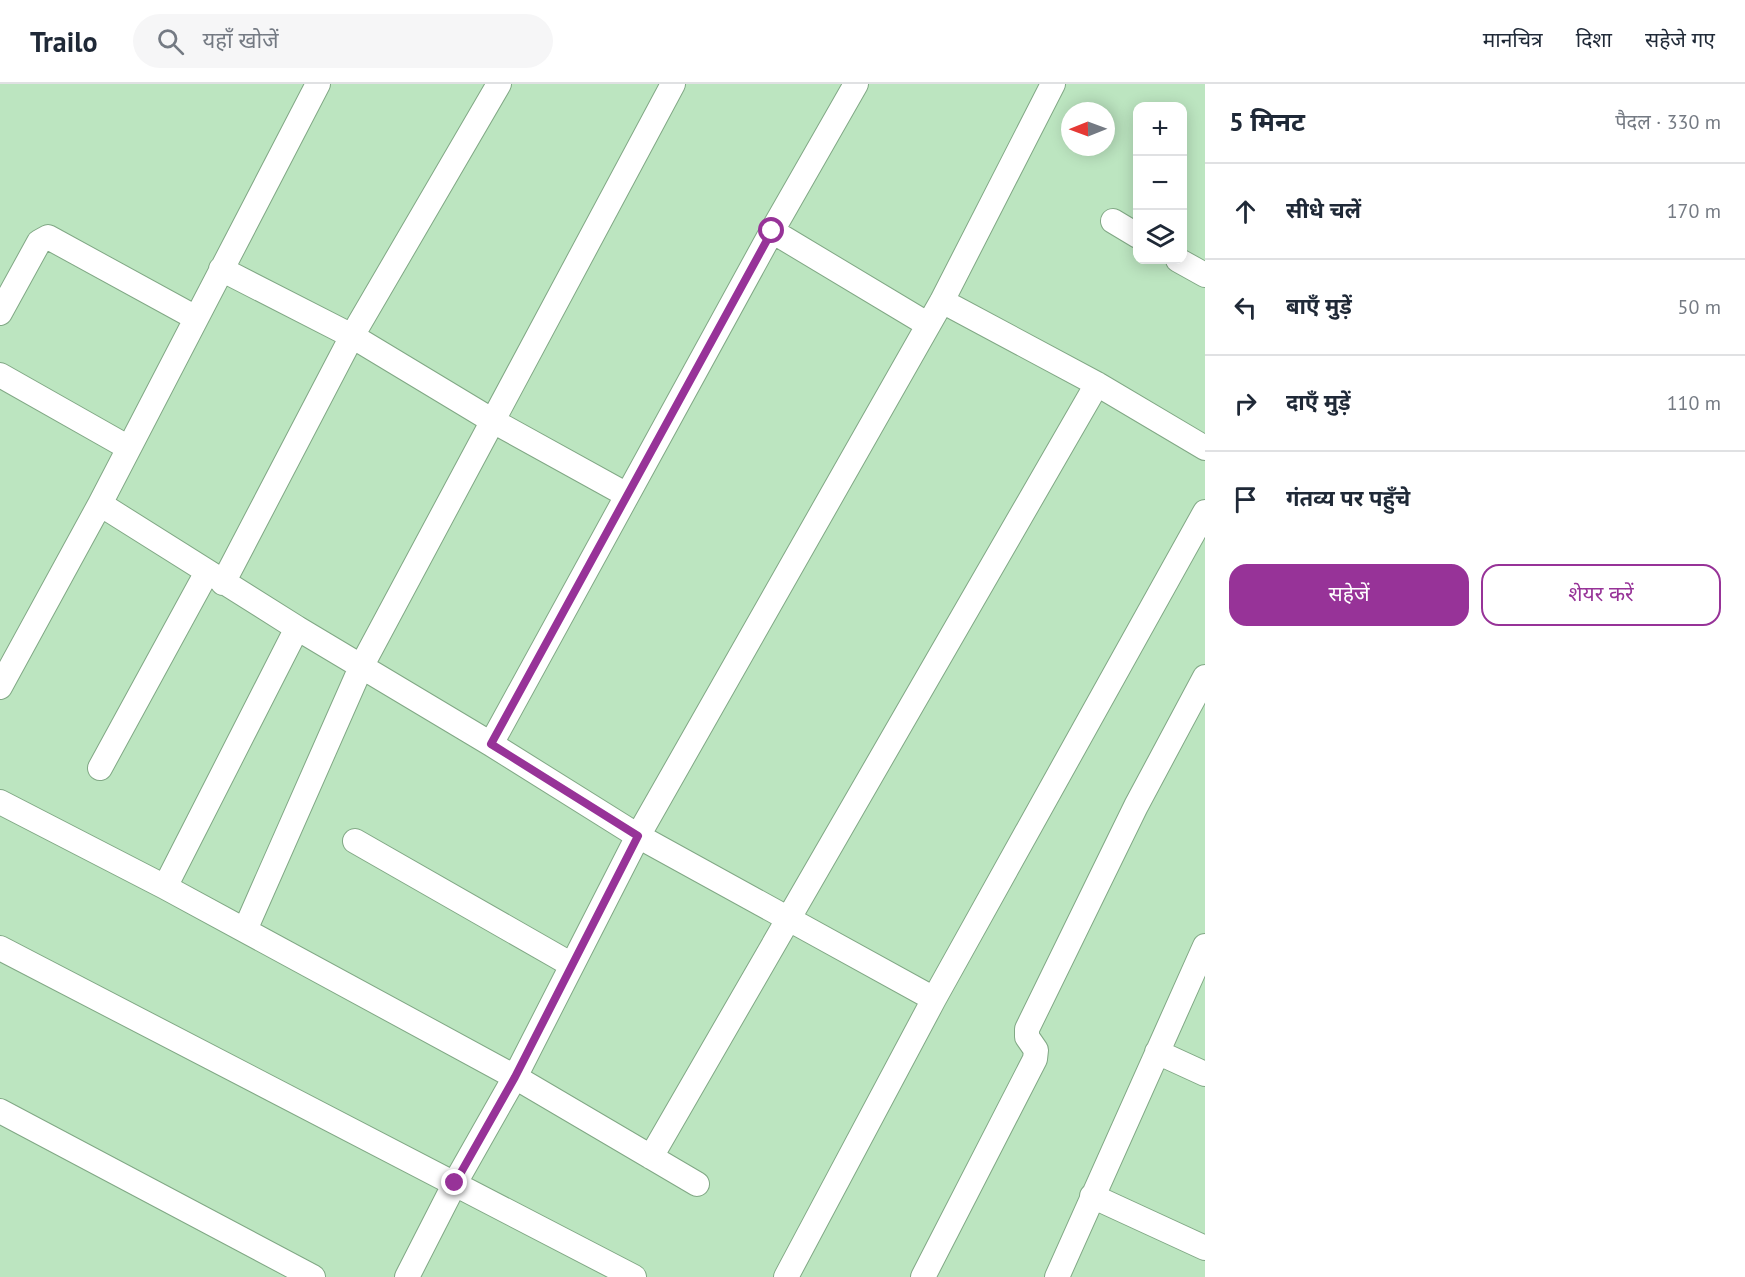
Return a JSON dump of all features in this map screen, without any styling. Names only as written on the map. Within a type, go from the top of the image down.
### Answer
[{"type":"street","points":[[0,687],[100,504],[318,84]]},
{"type":"street","points":[[100,768],[215,578],[352,336],[499,84]]},
{"type":"street","points":[[245,930],[361,667],[673,84]]},
{"type":"street","points":[[491,744],[772,231],[856,84]]},
{"type":"street","points":[[407,1277],[455,1183],[515,1077],[638,836],[942,301],[1053,84]]},
{"type":"street","points":[[1113,221],[1133,234]]},
{"type":"street","points":[[772,231],[927,324]]},
{"type":"street","points":[[0,313],[39,243],[48,237],[196,318]]},
{"type":"street","points":[[1185,264],[1205,275]]},
{"type":"street","points":[[221,269],[352,336],[492,421],[627,495]]},
{"type":"street","points":[[942,301],[1097,384],[1205,448]]},
{"type":"street","points":[[0,375],[129,448]]},
{"type":"street","points":[[651,1157],[1097,384]]},
{"type":"street","points":[[100,504],[215,578],[491,744],[638,836],[789,917],[934,999]]},
{"type":"street","points":[[786,1277],[934,999],[1205,512]]},
{"type":"street","points":[[165,887],[297,628]]},
{"type":"street","points":[[923,1277],[1034,1064],[1036,1050],[1027,1037],[1028,1029],[1136,806],[1205,677]]},
{"type":"street","points":[[0,802],[165,887],[515,1077],[697,1184]]},
{"type":"street","points":[[355,842],[572,965]]},
{"type":"street","points":[[1057,1277],[1205,946]]},
{"type":"street","points":[[0,948],[634,1277]]},
{"type":"street","points":[[1157,1052],[1205,1074]]},
{"type":"street","points":[[0,1111],[313,1277]]},
{"type":"street","points":[[1092,1196],[1205,1248]]},
{"type":"route","points":[[455,1183],[515,1077],[638,836],[491,744],[772,231]]}]
